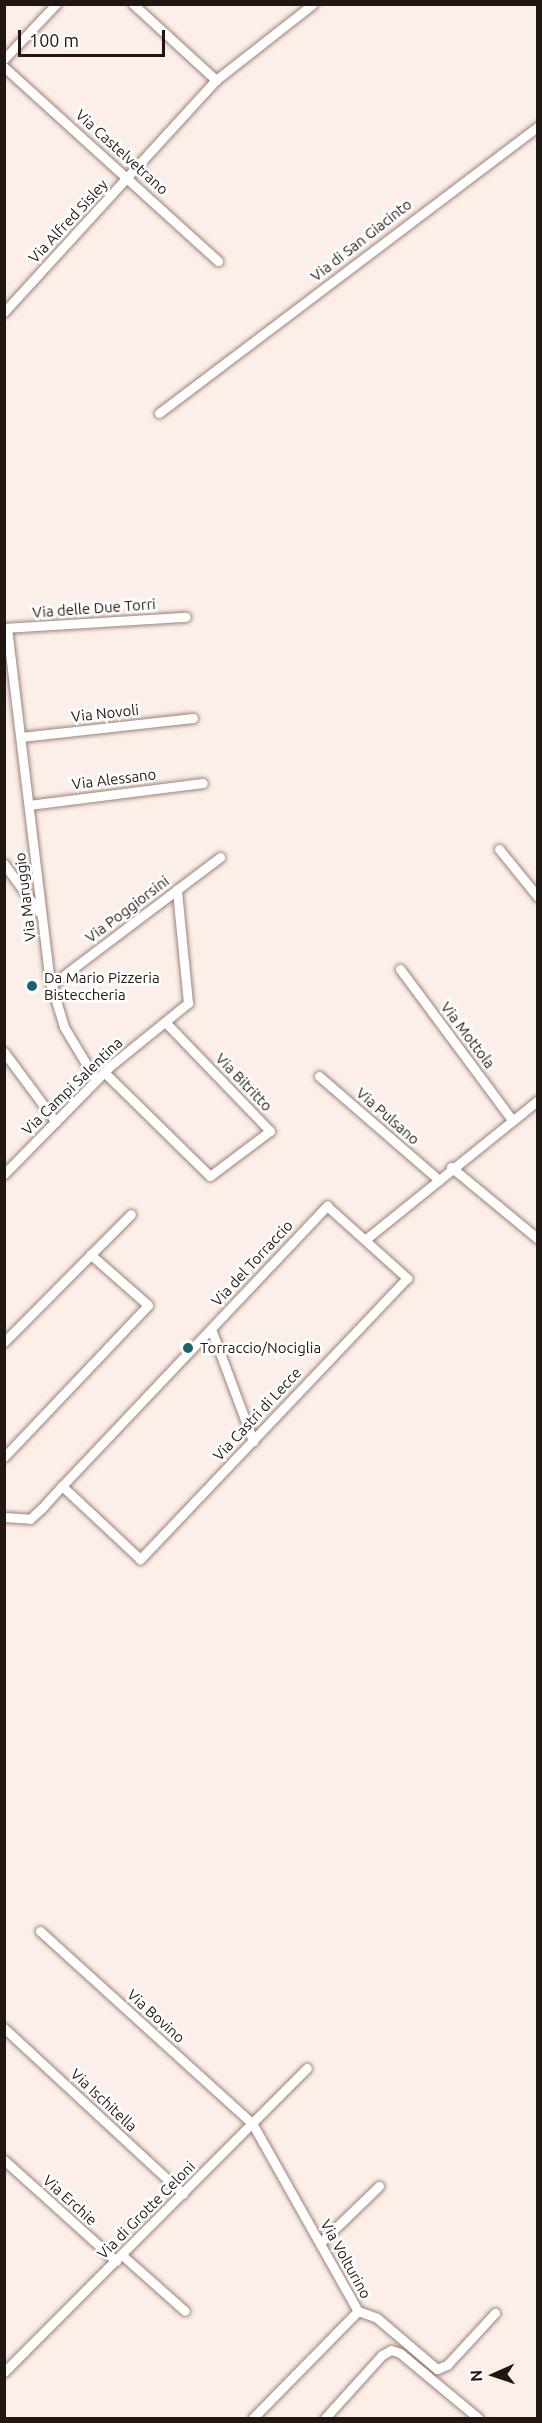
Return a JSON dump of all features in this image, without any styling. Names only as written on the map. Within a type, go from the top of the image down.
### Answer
[{"type":"street","points":[[4,59],[56,4]]},
{"type":"street","points":[[133,4],[216,80]]},
{"type":"street","name":"Via Alfred Sisley","points":[[4,312],[129,178],[216,80],[313,4]]},
{"type":"street","name":"Via Castelvetrano","points":[[4,67],[218,261]]},
{"type":"street","name":"Via di San Giacinto","points":[[159,413],[537,126]]},
{"type":"street","name":"Via delle Due Torri","points":[[6,628],[186,616]]},
{"type":"street","name":"Via Maruggio","points":[[6,628],[51,985],[69,1039],[96,1080]]},
{"type":"street","name":"Via Novoli","points":[[21,737],[193,718]]},
{"type":"street","name":"Via Alessano","points":[[29,805],[203,783]]},
{"type":"street","points":[[500,849],[537,897]]},
{"type":"street","name":"Via Poggiorsini","points":[[51,985],[220,857]]},
{"type":"street","points":[[4,864],[42,915]]},
{"type":"street","name":"Via Campi Salentina","points":[[4,1174],[104,1072],[188,1003],[177,890]]},
{"type":"street","name":"Via Mottola","points":[[400,969],[512,1120]]},
{"type":"street","name":"Via Bitritto","points":[[104,1072],[210,1176],[270,1131],[166,1023]]},
{"type":"street","points":[[4,1052],[56,1122]]},
{"type":"street","name":"Via Pulsano","points":[[319,1076],[439,1180]]},
{"type":"street","points":[[366,1239],[439,1180],[451,1167],[537,1100]]},
{"type":"street","points":[[451,1167],[537,1239]]},
{"type":"street","name":"Via del Torraccio","points":[[4,1517],[30,1519],[327,1206],[366,1239]]},
{"type":"street","points":[[4,1342],[130,1214]]},
{"type":"street","name":"Via Castri di Lecce","points":[[63,1486],[141,1559],[407,1278],[366,1239]]},
{"type":"street","points":[[4,1457],[148,1305],[90,1254]]},
{"type":"street","points":[[211,1329],[253,1441]]},
{"type":"street","name":"Via Bovino","points":[[40,1931],[252,2123]]},
{"type":"street","name":"Via Ischitella","points":[[4,2028],[183,2194]]},
{"type":"street","name":"Via di Grotte Celoni","points":[[4,2372],[308,2068]]},
{"type":"street","name":"Via Volturino","points":[[252,2123],[358,2311],[253,2418]]},
{"type":"street","name":"Via Erchie","points":[[4,2160],[185,2311]]},
{"type":"street","points":[[320,2243],[379,2186]]},
{"type":"street","points":[[358,2311],[377,2318],[437,2369],[447,2365],[495,2313]]},
{"type":"street","points":[[325,2418],[382,2355],[391,2350],[400,2353],[478,2418]]},
{"type":"place","name":"Da Mario Pizzeria Bisteccheria","points":[[32,986]]},
{"type":"place","name":"Torraccio/Nociglia","points":[[188,1348]]}]
